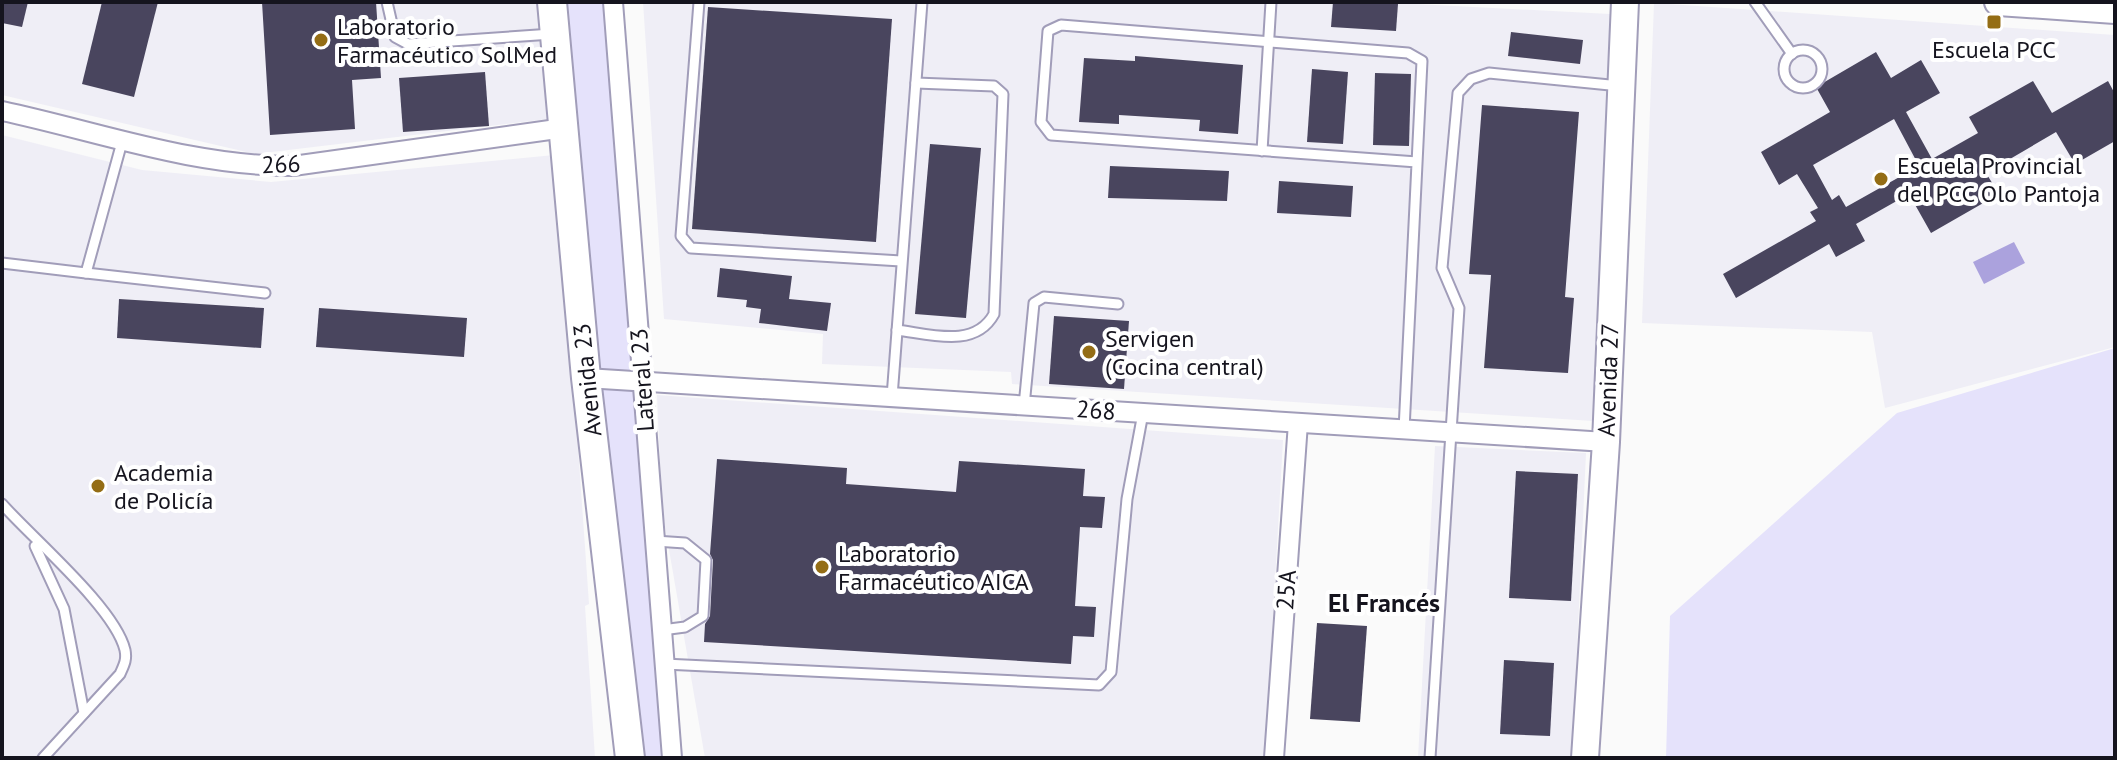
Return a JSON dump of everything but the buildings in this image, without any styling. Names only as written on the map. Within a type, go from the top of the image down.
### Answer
[{"type":"main road","name":"Avenida 23","points":[[552,2],[586,378],[630,758]]},
{"type":"street","name":"Lateral 23","points":[[613,2],[672,758]]},
{"type":"street","name":"Avenida 27","points":[[1585,758],[1606,442],[1625,2]]},
{"type":"street","points":[[1998,2],[2115,10]]},
{"type":"street","name":"266","points":[[2,111],[218,163],[293,166],[564,128]]},
{"type":"street","name":"268","points":[[586,378],[1606,442]]},
{"type":"street","name":"25A","points":[[1274,758],[1298,423]]},
{"type":"lane","points":[[387,2],[395,37],[408,44],[554,34]]},
{"type":"lane","points":[[699,2],[681,236],[691,248],[901,261]]},
{"type":"lane","points":[[892,397],[922,2]]},
{"type":"lane","points":[[1262,151],[1271,2]]},
{"type":"lane","points":[[1755,2],[1792,54]]},
{"type":"lane","points":[[1404,430],[1424,68],[1418,57],[1408,53],[1061,25],[1048,31],[1041,122],[1051,135],[1417,162]]},
{"type":"lane","points":[[1809,50],[1818,56],[1823,67],[1814,86],[1795,87],[1784,80],[1783,66],[1792,54],[1809,50]]},
{"type":"lane","points":[[1430,758],[1459,308],[1442,268],[1458,93],[1471,79],[1489,73],[1620,86]]},
{"type":"lane","points":[[897,330],[959,337],[977,334],[988,325],[994,314],[1003,94],[994,86],[916,83]]},
{"type":"lane","points":[[86,273],[122,142]]},
{"type":"lane","points":[[2,263],[265,293]]},
{"type":"lane","points":[[1024,406],[1034,303],[1044,297],[1118,304]]},
{"type":"lane","points":[[664,664],[1099,685],[1111,672],[1127,499],[1143,413]]},
{"type":"lane","points":[[2,504],[103,609],[124,647],[126,662],[120,674],[43,758]]},
{"type":"lane","points":[[30,536],[64,609],[84,713]]},
{"type":"lane","points":[[655,541],[685,543],[706,560],[703,616],[685,627],[662,630]]},
{"type":"shaded area","points":[[2,2],[538,2],[548,119],[255,154],[2,95]]},
{"type":"shaded area","points":[[556,2],[609,2],[683,758],[631,758]]},
{"type":"shaded area","points":[[643,2],[1378,2],[1610,14],[1593,421],[1012,384],[1011,372],[822,364],[823,334],[664,319]]},
{"type":"shaded area","name":"Escuela Provincial del PCC Olo Pantoja","points":[[1654,3],[2115,35],[2115,347],[1885,408],[1872,332],[1642,323]]},
{"type":"shaded area","points":[[2,135],[142,170],[271,182],[554,155],[558,162],[589,604],[585,606],[595,758],[2,758]]},
{"type":"shaded area","points":[[2014,242],[2025,263],[1984,284],[1973,262]]},
{"type":"shaded area","points":[[2115,348],[2115,758],[1666,758],[1670,616],[1897,413]]},
{"type":"shaded area","points":[[657,395],[1283,440],[1265,758],[705,758],[662,509]]},
{"type":"shaded area","points":[[1435,446],[1586,453],[1572,758],[1418,758]]},
{"type":"place","name":"Escuela PCC","points":[[1994,22]]},
{"type":"place","name":"Laboratorio Farmacéutico SolMed","points":[[321,40]]},
{"type":"place","name":"Escuela Provincial del PCC Olo Pantoja","points":[[1881,179]]},
{"type":"place","name":"Servigen (Cocina central)","points":[[1089,352]]},
{"type":"place","name":"Academia de Policía","points":[[98,486]]},
{"type":"place","name":"Laboratorio Farmacéutico AICA","points":[[822,567]]},
{"type":"district","name":"El Francés","points":[[1384,602]]}]
